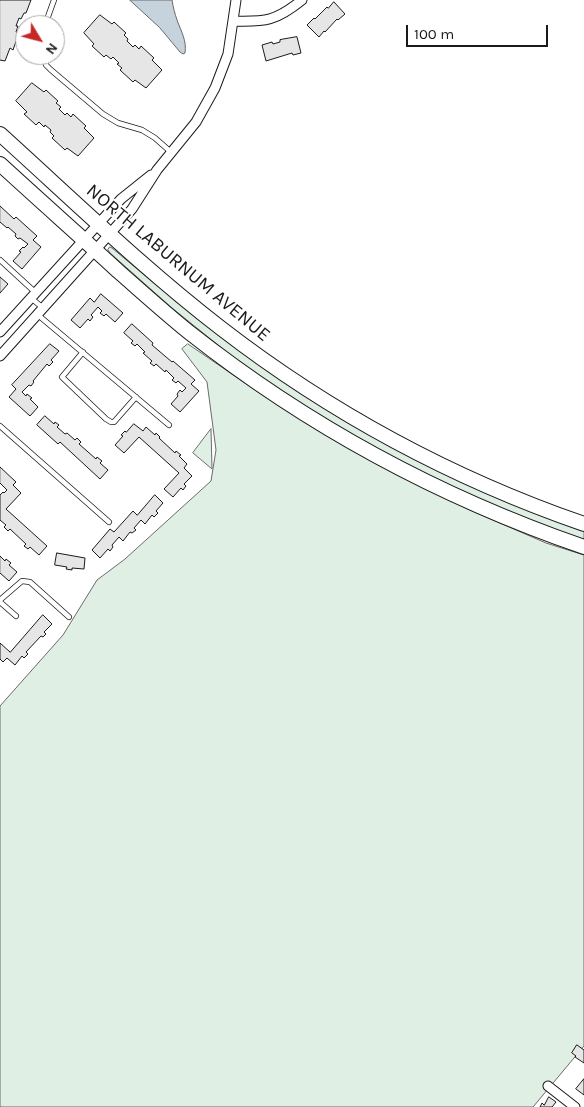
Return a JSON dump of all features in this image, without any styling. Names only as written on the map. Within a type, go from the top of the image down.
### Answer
[{"type":"main road","name":"NORTH LABURNUM AVENUE","points":[[0,134],[98,224],[155,273],[222,328],[278,370],[398,443],[475,481],[584,524]]},
{"type":"main road","points":[[0,164],[190,333],[255,381],[341,436],[387,462],[499,515],[584,547]]},
{"type":"street","points":[[0,332],[121,199],[157,170],[172,154],[196,122],[216,88],[228,54],[236,0]]},
{"type":"street","points":[[233,21],[258,22],[272,19],[286,12],[302,0]]},
{"type":"street","points":[[0,356],[132,209],[157,170]]},
{"type":"street","points":[[548,1086],[575,1107]]},
{"type":"lane","points":[[49,15],[54,0]]},
{"type":"lane","points":[[46,65],[103,114],[118,123],[142,130],[155,138],[172,154]]},
{"type":"lane","points":[[0,260],[33,296],[40,312],[83,352],[169,425]]},
{"type":"lane","points":[[83,352],[62,377],[106,419],[114,422],[136,397]]},
{"type":"lane","points":[[0,426],[109,522]]},
{"type":"lane","points":[[16,616],[0,601],[22,581],[30,582],[69,617]]},
{"type":"green space","points":[[110,247],[154,283],[172,294],[290,383],[584,528],[584,541],[498,509],[376,450],[308,409],[244,366],[172,308],[110,253],[108,250]]},
{"type":"green space","points":[[188,344],[264,396],[382,466],[470,510],[546,543],[584,555],[584,1046],[533,1107],[0,1107],[0,706],[63,635],[97,580],[125,559],[211,481],[216,450],[207,382],[182,349]]},
{"type":"green space","points":[[211,429],[212,469],[193,453]]},
{"type":"shaded area","points":[[130,0],[172,0],[184,40],[185,53],[180,52],[160,28]]},
{"type":"building","points":[[0,0],[31,0],[26,13],[15,15],[15,44],[13,50],[10,48],[5,61],[0,60]]},
{"type":"building","points":[[334,2],[345,14],[337,19],[319,37],[307,25]]},
{"type":"building","points":[[100,15],[112,24],[114,22],[126,33],[124,35],[128,39],[127,41],[133,47],[135,45],[139,49],[141,46],[154,58],[152,60],[162,70],[146,88],[135,80],[133,82],[120,70],[122,68],[113,57],[111,59],[106,55],[104,57],[92,46],[94,44],[84,33]]},
{"type":"building","points":[[297,37],[301,53],[293,55],[292,53],[266,61],[262,45]]},
{"type":"building","points":[[32,83],[44,92],[46,90],[58,101],[56,103],[61,107],[59,109],[65,115],[67,113],[71,117],[73,114],[86,126],[84,128],[94,138],[78,156],[67,148],[65,150],[52,138],[54,136],[50,132],[51,130],[45,125],[44,127],[39,122],[36,125],[24,114],[27,112],[16,101]]},
{"type":"building","points":[[0,206],[14,219],[16,217],[37,236],[33,240],[41,247],[22,269],[13,261],[21,252],[19,251],[28,244],[20,238],[18,239],[15,236],[16,234],[0,222]]},
{"type":"building","points":[[0,277],[8,284],[0,293]]},
{"type":"building","points":[[101,294],[123,313],[115,322],[106,314],[104,316],[100,313],[102,311],[98,307],[91,315],[93,317],[90,321],[88,319],[80,328],[71,320],[90,298],[94,302]]},
{"type":"building","points":[[132,324],[153,343],[152,345],[195,380],[191,384],[199,391],[180,412],[171,404],[178,396],[177,394],[180,390],[182,392],[186,388],[178,381],[176,383],[172,380],[174,378],[166,370],[165,372],[156,364],[154,366],[150,363],[152,361],[143,353],[145,352],[137,344],[135,346],[131,343],[133,341],[124,333]]},
{"type":"building","points":[[50,344],[59,351],[51,360],[53,362],[49,366],[47,364],[31,386],[29,385],[22,392],[32,398],[30,399],[38,407],[30,416],[9,397],[16,389],[12,385]]},
{"type":"building","points":[[45,416],[54,424],[55,422],[59,425],[57,427],[65,434],[67,433],[75,440],[77,438],[81,442],[79,444],[96,459],[97,457],[102,461],[100,463],[108,470],[100,479],[60,442],[58,444],[37,425]]},
{"type":"building","points":[[134,424],[143,431],[146,427],[155,435],[156,433],[175,453],[176,451],[181,455],[179,456],[187,464],[184,468],[192,476],[184,484],[186,486],[183,490],[181,488],[173,497],[164,489],[179,473],[139,437],[124,453],[115,445],[123,436],[121,435]]},
{"type":"building","points":[[0,467],[16,482],[13,485],[21,493],[6,509],[47,546],[39,555],[30,547],[28,549],[24,546],[26,544],[10,529],[8,531],[4,527],[6,525],[0,520],[0,495],[7,490],[0,483]]},
{"type":"building","points":[[155,495],[163,503],[156,511],[158,513],[154,517],[152,515],[145,524],[141,520],[134,528],[136,530],[132,533],[130,532],[123,541],[119,537],[112,545],[113,547],[110,551],[108,549],[100,558],[92,550],[110,529],[114,532],[133,511],[137,515]]},
{"type":"building","points":[[57,553],[85,558],[84,569],[72,568],[72,570],[55,565]]},
{"type":"building","points":[[0,556],[5,561],[6,559],[11,563],[9,565],[17,572],[9,581],[0,573]]},
{"type":"building","points":[[43,615],[52,624],[44,632],[46,634],[43,637],[41,636],[26,652],[28,654],[24,658],[22,656],[15,665],[7,658],[3,662],[0,659],[0,643],[10,652]]},
{"type":"building","points":[[577,1045],[584,1050],[584,1063],[572,1053]]},
{"type":"building","points":[[584,1079],[584,1095],[576,1089]]},
{"type":"building","points":[[549,1097],[556,1102],[552,1107],[540,1107],[542,1103],[544,1105]]}]
